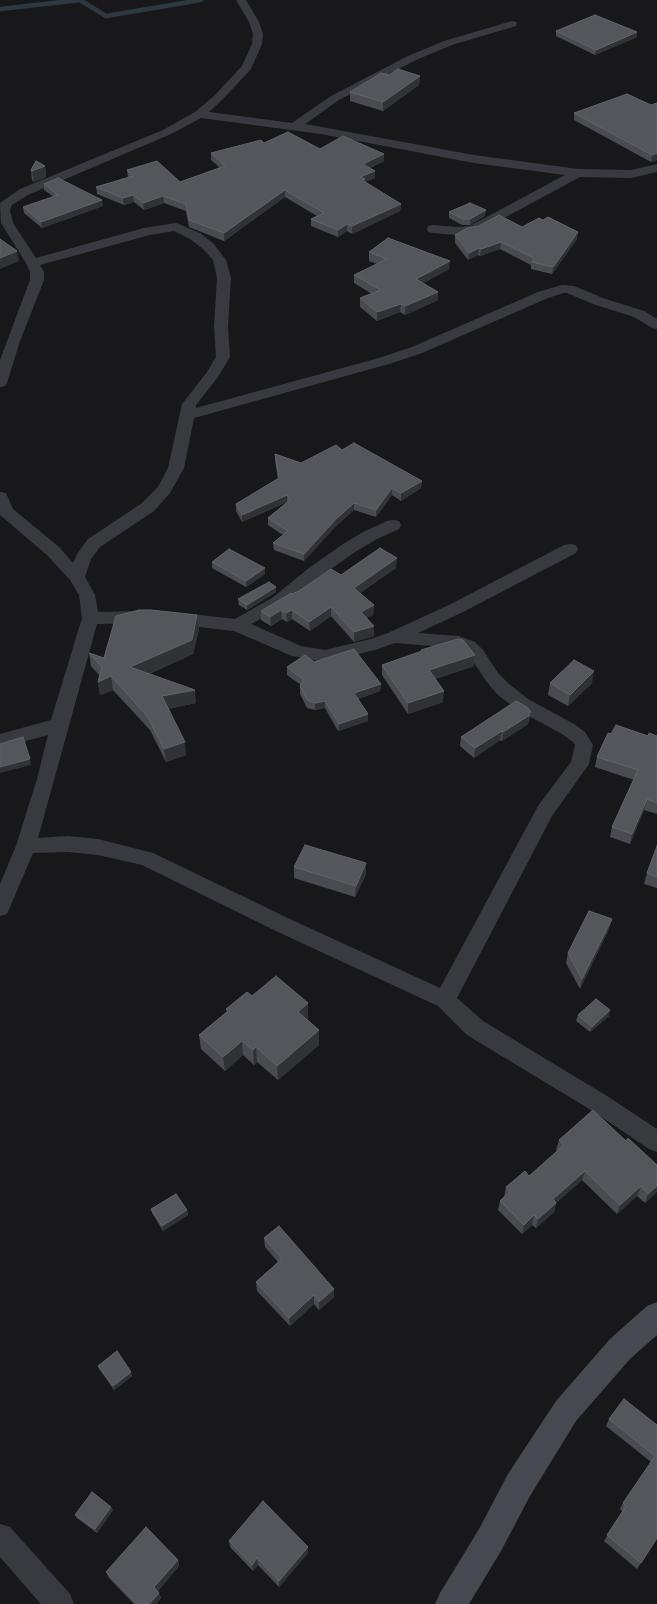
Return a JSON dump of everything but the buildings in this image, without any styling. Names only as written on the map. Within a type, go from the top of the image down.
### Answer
[{"type":"street","points":[[0,383],[13,341],[37,280],[37,272],[33,263],[7,223],[2,199],[24,192],[167,132],[199,114],[239,77],[254,55],[258,34],[254,22],[241,0]]},
{"type":"street","points":[[293,127],[335,98],[412,58],[448,43],[512,24]]},
{"type":"street","points":[[199,114],[293,127],[467,158],[578,173],[631,174],[657,168]]},
{"type":"street","points":[[433,229],[457,231],[472,229],[578,173]]},
{"type":"street","points":[[33,263],[168,227],[176,227],[185,230],[208,246],[219,260],[224,278],[221,327],[223,358],[213,374],[189,404],[176,468],[164,490],[148,507],[94,543],[83,558],[78,577]]},
{"type":"street","points":[[187,415],[417,350],[543,295],[562,289],[569,289],[598,301],[639,314],[657,325]]},
{"type":"street","points":[[0,908],[26,846],[90,618],[87,595],[78,577],[53,551],[2,507]]},
{"type":"street","points":[[237,625],[278,602],[348,548],[393,525]]},
{"type":"street","points":[[90,618],[157,616],[237,625],[298,652],[325,656],[375,644],[394,637],[457,608],[570,549]]},
{"type":"street","points":[[394,637],[459,642],[469,646],[477,654],[492,677],[503,689],[522,704],[568,729],[579,737],[584,745],[580,764],[545,811],[445,1000]]},
{"type":"street","points":[[0,740],[59,725]]},
{"type":"street","points":[[26,846],[68,844],[98,847],[146,858],[285,926],[445,1000],[475,1028],[599,1104],[657,1142]]},
{"type":"street","points":[[451,1604],[490,1540],[519,1485],[566,1411],[620,1349],[657,1316]]},
{"type":"street","points":[[0,1537],[60,1604]]},
{"type":"waterway","points":[[0,9],[80,0],[106,16],[201,0]]}]
